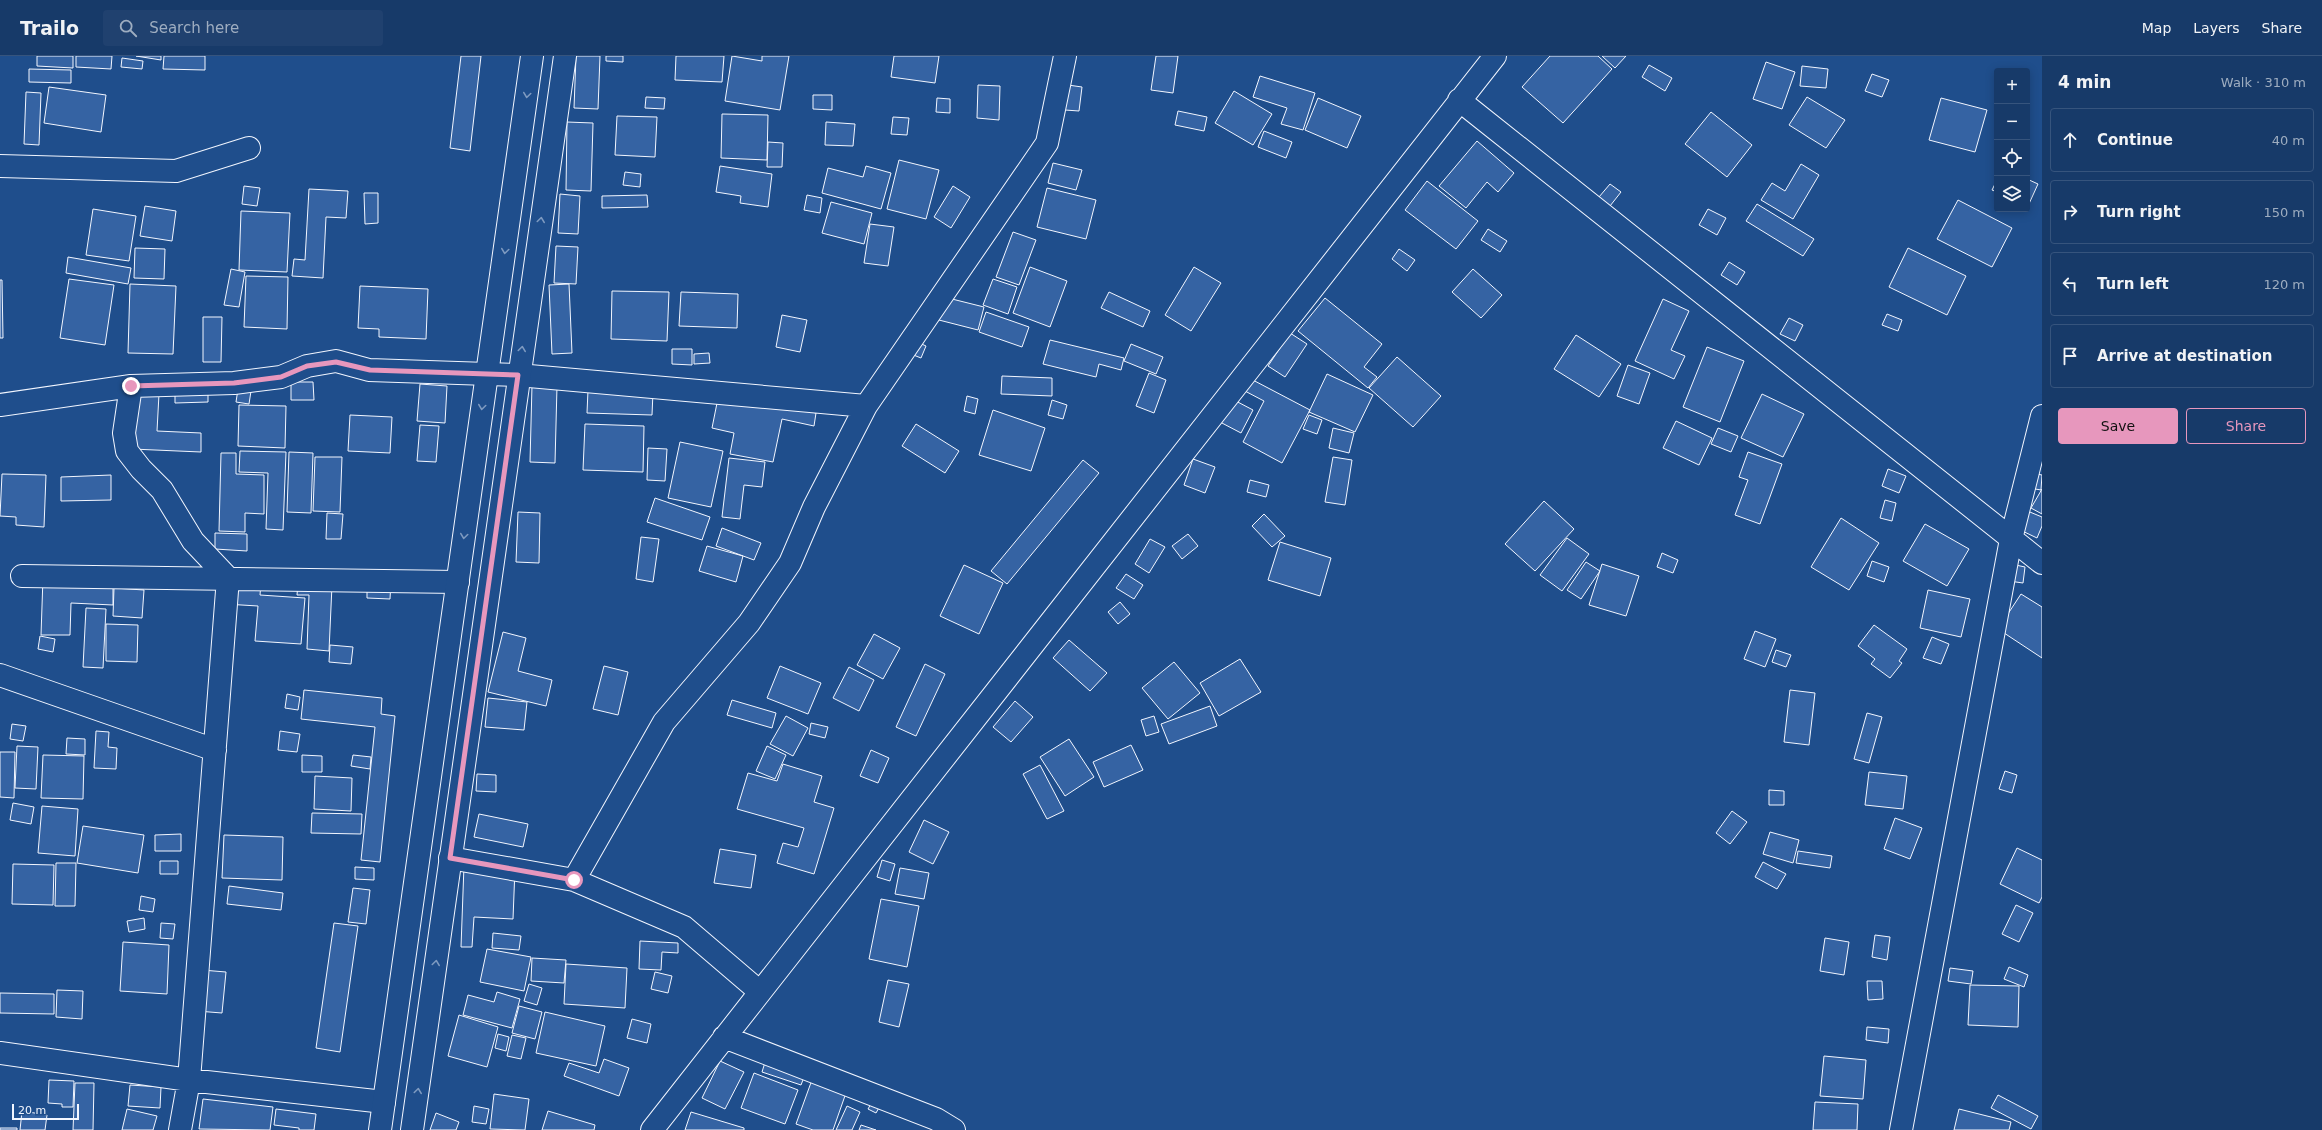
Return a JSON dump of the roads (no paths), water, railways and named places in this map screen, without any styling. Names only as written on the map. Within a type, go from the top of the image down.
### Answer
[{"type":"street","points":[[380,1130],[532,56]]},
{"type":"street","points":[[412,1130],[518,375],[565,56]]},
{"type":"street","points":[[574,880],[664,722],[750,623],[790,563],[814,507],[866,406],[1047,143],[1065,56]]},
{"type":"street","points":[[652,1130],[1495,56]]},
{"type":"street","points":[[1459,100],[2042,563]]},
{"type":"street","points":[[0,166],[176,171],[249,148]]},
{"type":"street","points":[[0,405],[131,386],[234,383],[281,377],[307,366],[336,362],[370,370],[518,375],[866,406]]},
{"type":"street","points":[[131,386],[124,434],[127,451],[141,469],[162,490],[193,541],[228,578],[188,1080],[180,1130]]},
{"type":"street","points":[[1901,1130],[2011,538],[2042,416]]},
{"type":"street","points":[[22,576],[458,582]]},
{"type":"street","points":[[0,675],[215,750]]},
{"type":"street","points":[[450,858],[574,880],[684,927],[760,992]]},
{"type":"street","points":[[724,1037],[936,1119],[954,1130]]},
{"type":"street","points":[[0,1053],[188,1080],[384,1102]]}]
